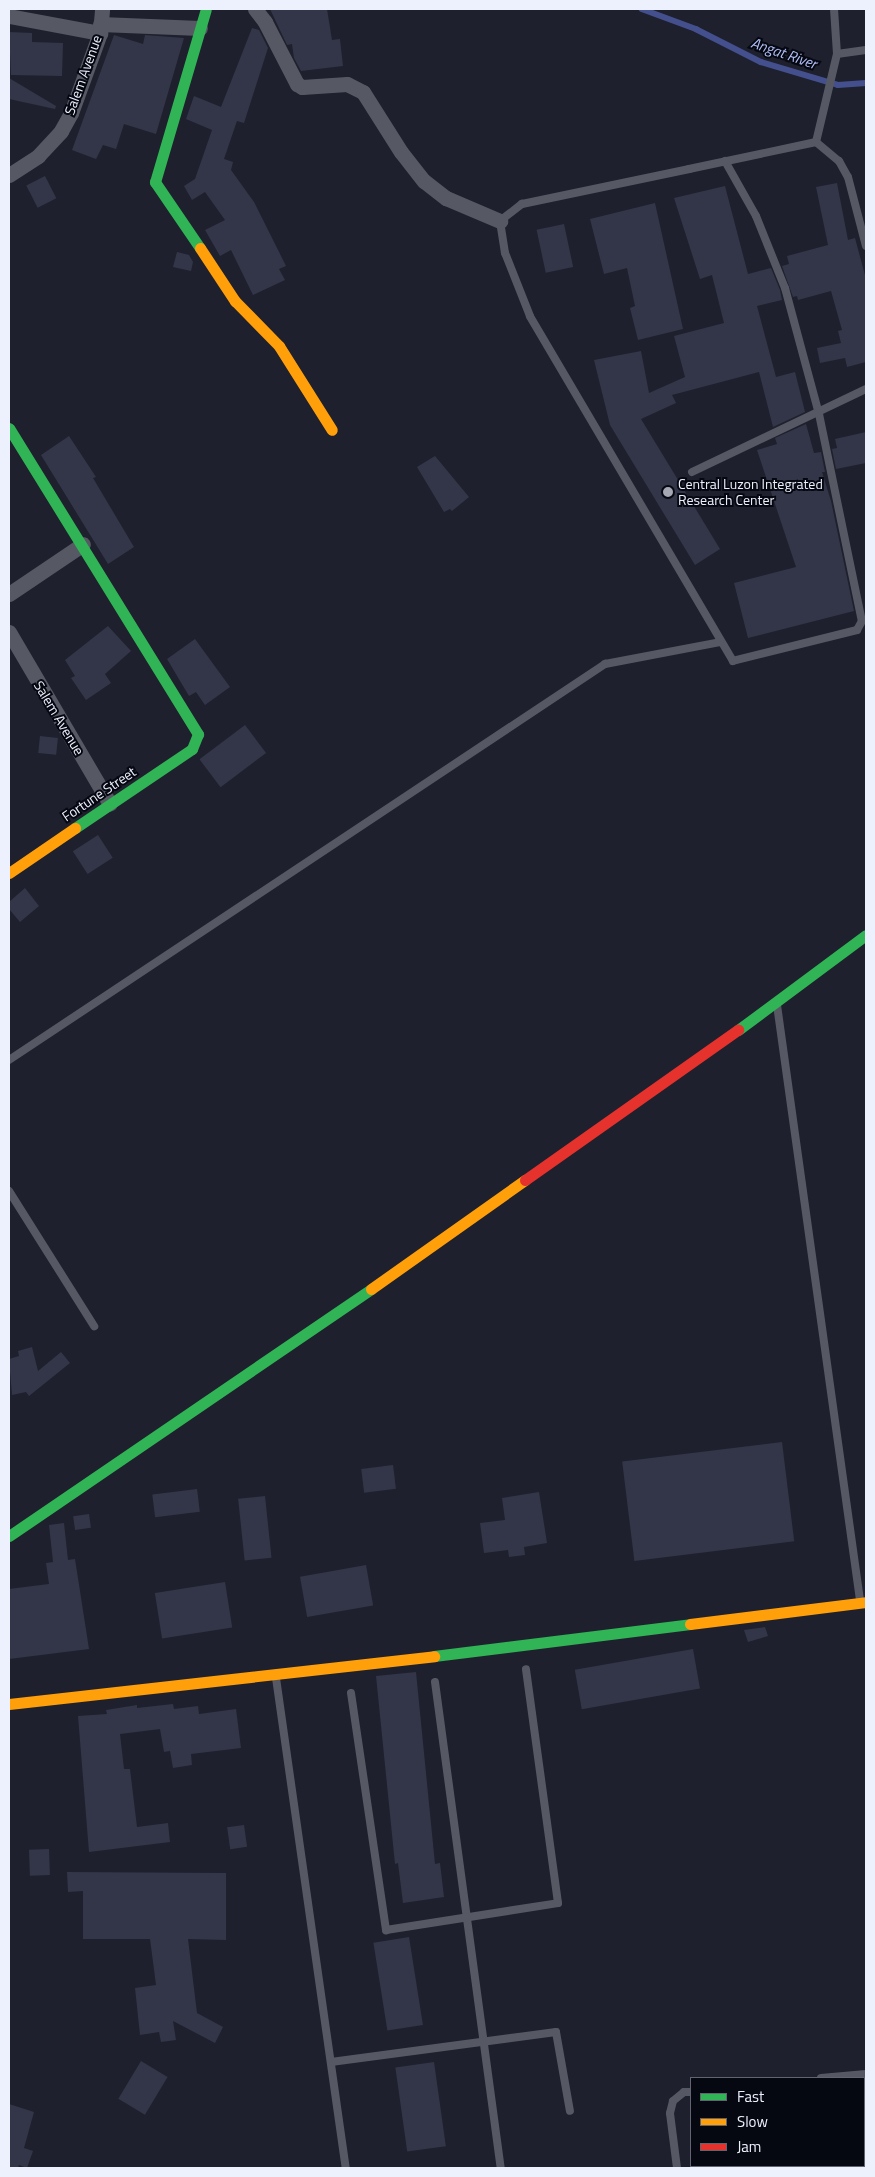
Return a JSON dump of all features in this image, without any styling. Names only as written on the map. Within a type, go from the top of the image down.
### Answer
[{"type":"street","points":[[206,9],[155,182],[230,294],[279,346],[332,430]]},
{"type":"street","points":[[255,9],[297,84],[302,87],[347,84],[363,92],[401,152],[424,181],[446,198],[500,220]]},
{"type":"street","points":[[9,16],[200,28]]},
{"type":"street","name":"Salem Avenue","points":[[9,175],[38,156],[61,131],[71,112],[101,22]]},
{"type":"street","points":[[9,428],[83,544],[9,594]]},
{"type":"street","name":"Fortune Street","points":[[9,873],[192,749],[198,734],[83,544]]},
{"type":"street","name":"Salem Avenue","points":[[9,632],[110,804]]},
{"type":"street","points":[[9,1536],[270,1360],[777,1003],[866,935]]},
{"type":"street","points":[[9,1704],[276,1676],[863,1602]]},
{"type":"lane","points":[[816,142],[824,101],[837,54],[834,9]]},
{"type":"lane","points":[[837,54],[866,50]]},
{"type":"lane","points":[[725,161],[756,216],[784,288],[819,414],[862,621],[860,627],[733,661],[720,642],[714,624],[599,439],[534,324],[504,253],[500,220],[522,204],[725,161],[816,142]]},
{"type":"lane","points":[[816,142],[839,161],[848,177],[866,246]]},
{"type":"lane","points":[[692,472],[819,414],[866,389]]},
{"type":"lane","points":[[9,1060],[605,664],[720,642]]},
{"type":"lane","points":[[777,1003],[863,1602]]},
{"type":"lane","points":[[9,1191],[94,1326]]},
{"type":"lane","points":[[351,1693],[386,1930],[558,1903],[526,1669]]},
{"type":"lane","points":[[276,1676],[346,2168]]},
{"type":"lane","points":[[435,1682],[501,2168]]},
{"type":"lane","points":[[331,2062],[556,2032],[570,2111]]},
{"type":"lane","points":[[832,2077],[866,2074]]},
{"type":"lane","points":[[677,2168],[670,2113],[673,2101],[684,2092],[690,2092]]},
{"type":"building","points":[[270,9],[327,9],[332,40],[340,39],[343,66],[301,71],[294,58],[292,44],[287,45]]},
{"type":"building","points":[[252,28],[259,30],[268,48],[244,123],[237,121],[224,159],[233,162],[231,170],[254,202],[286,266],[279,269],[285,280],[253,295],[231,250],[220,256],[205,230],[225,220],[205,192],[192,200],[184,186],[195,179],[212,130],[186,119],[194,96],[221,107]]},
{"type":"building","points":[[9,32],[32,33],[32,42],[63,43],[62,76],[11,75]]},
{"type":"building","points":[[114,35],[143,44],[145,35],[184,38],[156,134],[124,124],[116,149],[103,145],[96,159],[72,150]]},
{"type":"building","points":[[9,78],[56,106],[55,109],[9,99]]},
{"type":"building","points":[[45,176],[56,198],[38,208],[26,186]]},
{"type":"building","points":[[837,183],[848,240],[855,238],[866,279],[866,362],[847,367],[845,358],[820,363],[817,348],[841,343],[838,331],[842,330],[831,291],[798,300],[797,296],[793,297],[782,266],[789,264],[787,256],[828,245],[816,187]]},
{"type":"building","points":[[725,186],[748,274],[771,268],[780,290],[782,300],[757,306],[776,377],[795,372],[805,412],[773,427],[759,372],[672,395],[676,403],[641,419],[720,549],[695,565],[610,425],[594,360],[641,351],[649,393],[685,377],[674,336],[724,323],[712,275],[700,279],[674,198]]},
{"type":"building","points":[[655,203],[683,329],[638,340],[630,308],[635,306],[627,268],[604,274],[590,219]]},
{"type":"building","points":[[564,224],[573,267],[546,273],[537,230]]},
{"type":"building","points":[[177,252],[189,255],[193,262],[191,271],[173,267]]},
{"type":"building","points":[[806,424],[814,453],[821,452],[825,472],[822,472],[831,501],[854,611],[748,638],[734,583],[796,567],[757,450],[777,444],[775,438]]},
{"type":"building","points":[[866,432],[866,463],[836,469],[832,449],[837,448],[835,439]]},
{"type":"building","points":[[69,436],[96,477],[93,478],[134,547],[108,564],[41,455]]},
{"type":"building","points":[[435,456],[469,497],[452,511],[450,509],[444,512],[417,467]]},
{"type":"building","points":[[108,626],[131,651],[105,674],[111,683],[86,700],[71,678],[75,676],[65,660]]},
{"type":"building","points":[[195,639],[230,687],[205,705],[196,692],[189,696],[167,659]]},
{"type":"building","points":[[245,725],[266,753],[221,787],[199,759]]},
{"type":"building","points":[[40,736],[58,738],[56,755],[38,753]]},
{"type":"building","points":[[98,835],[113,858],[88,874],[73,851]]},
{"type":"building","points":[[25,888],[39,906],[20,922],[9,909],[9,902]]},
{"type":"building","points":[[32,1347],[38,1371],[61,1352],[70,1363],[29,1396],[26,1392],[12,1395],[9,1359],[19,1356],[18,1351]]},
{"type":"building","points":[[782,1442],[794,1541],[634,1561],[622,1462]]},
{"type":"building","points":[[393,1465],[396,1489],[364,1493],[361,1469]]},
{"type":"building","points":[[197,1489],[200,1512],[155,1517],[152,1494]]},
{"type":"building","points":[[539,1492],[547,1543],[524,1547],[525,1555],[509,1557],[508,1550],[484,1553],[480,1523],[505,1520],[502,1498]]},
{"type":"building","points":[[265,1496],[271,1558],[245,1560],[238,1499]]},
{"type":"building","points":[[89,1514],[91,1528],[75,1530],[73,1516]]},
{"type":"building","points":[[64,1523],[68,1560],[75,1559],[89,1649],[9,1659],[9,1589],[49,1584],[46,1563],[53,1562],[49,1525]]},
{"type":"building","points":[[366,1565],[373,1605],[307,1617],[300,1577]]},
{"type":"building","points":[[225,1582],[232,1627],[162,1639],[155,1593]]},
{"type":"building","points":[[765,1627],[768,1636],[748,1642],[744,1630]]},
{"type":"building","points":[[693,1649],[700,1688],[582,1709],[575,1670]]},
{"type":"building","points":[[416,1672],[435,1864],[440,1863],[444,1897],[403,1903],[398,1863],[395,1864],[376,1676]]},
{"type":"building","points":[[173,1704],[174,1709],[198,1706],[199,1714],[236,1709],[241,1748],[191,1754],[192,1765],[173,1768],[170,1751],[164,1752],[160,1729],[120,1734],[124,1769],[130,1769],[137,1827],[168,1823],[170,1842],[89,1852],[78,1716],[107,1714],[106,1710],[137,1705],[137,1708]]},
{"type":"building","points":[[244,1825],[247,1847],[230,1849],[227,1827]]},
{"type":"building","points":[[49,1849],[50,1875],[30,1876],[29,1850]]},
{"type":"building","points":[[67,1872],[226,1873],[226,1940],[188,1939],[197,2013],[223,2027],[215,2043],[173,2021],[176,2040],[161,2042],[159,2032],[140,2035],[135,1988],[156,1985],[150,1939],[83,1939],[83,1891],[68,1892]]},
{"type":"building","points":[[409,1937],[423,2025],[387,2031],[373,1943]]},
{"type":"building","points":[[141,2061],[168,2077],[145,2115],[118,2099]]},
{"type":"building","points":[[434,2062],[446,2146],[407,2152],[395,2067]]},
{"type":"building","points":[[9,2104],[34,2112],[24,2148],[33,2151],[27,2168],[19,2165],[18,2168],[9,2168]]},
{"type":"waterway","name":"Angat River","points":[[642,9],[696,29],[761,62],[838,85],[866,83]]},
{"type":"traffic: fast","points":[[200,248],[155,182],[206,9]]},
{"type":"traffic: fast","points":[[9,428],[198,734],[192,749],[75,828]]},
{"type":"traffic: fast","points":[[738,1030],[866,935]]},
{"type":"traffic: fast","points":[[9,1536],[371,1289]]},
{"type":"traffic: fast","points":[[434,1656],[690,1624]]},
{"type":"traffic: slow","points":[[200,248],[235,301],[279,346],[332,430]]},
{"type":"traffic: slow","points":[[9,873],[75,828]]},
{"type":"traffic: slow","points":[[371,1289],[525,1180]]},
{"type":"traffic: slow","points":[[690,1624],[866,1602]]},
{"type":"traffic: slow","points":[[9,1704],[434,1656]]},
{"type":"traffic: jam","points":[[525,1180],[738,1030]]},
{"type":"place","name":"Central Luzon Integrated Research Center","points":[[668,492]]}]
